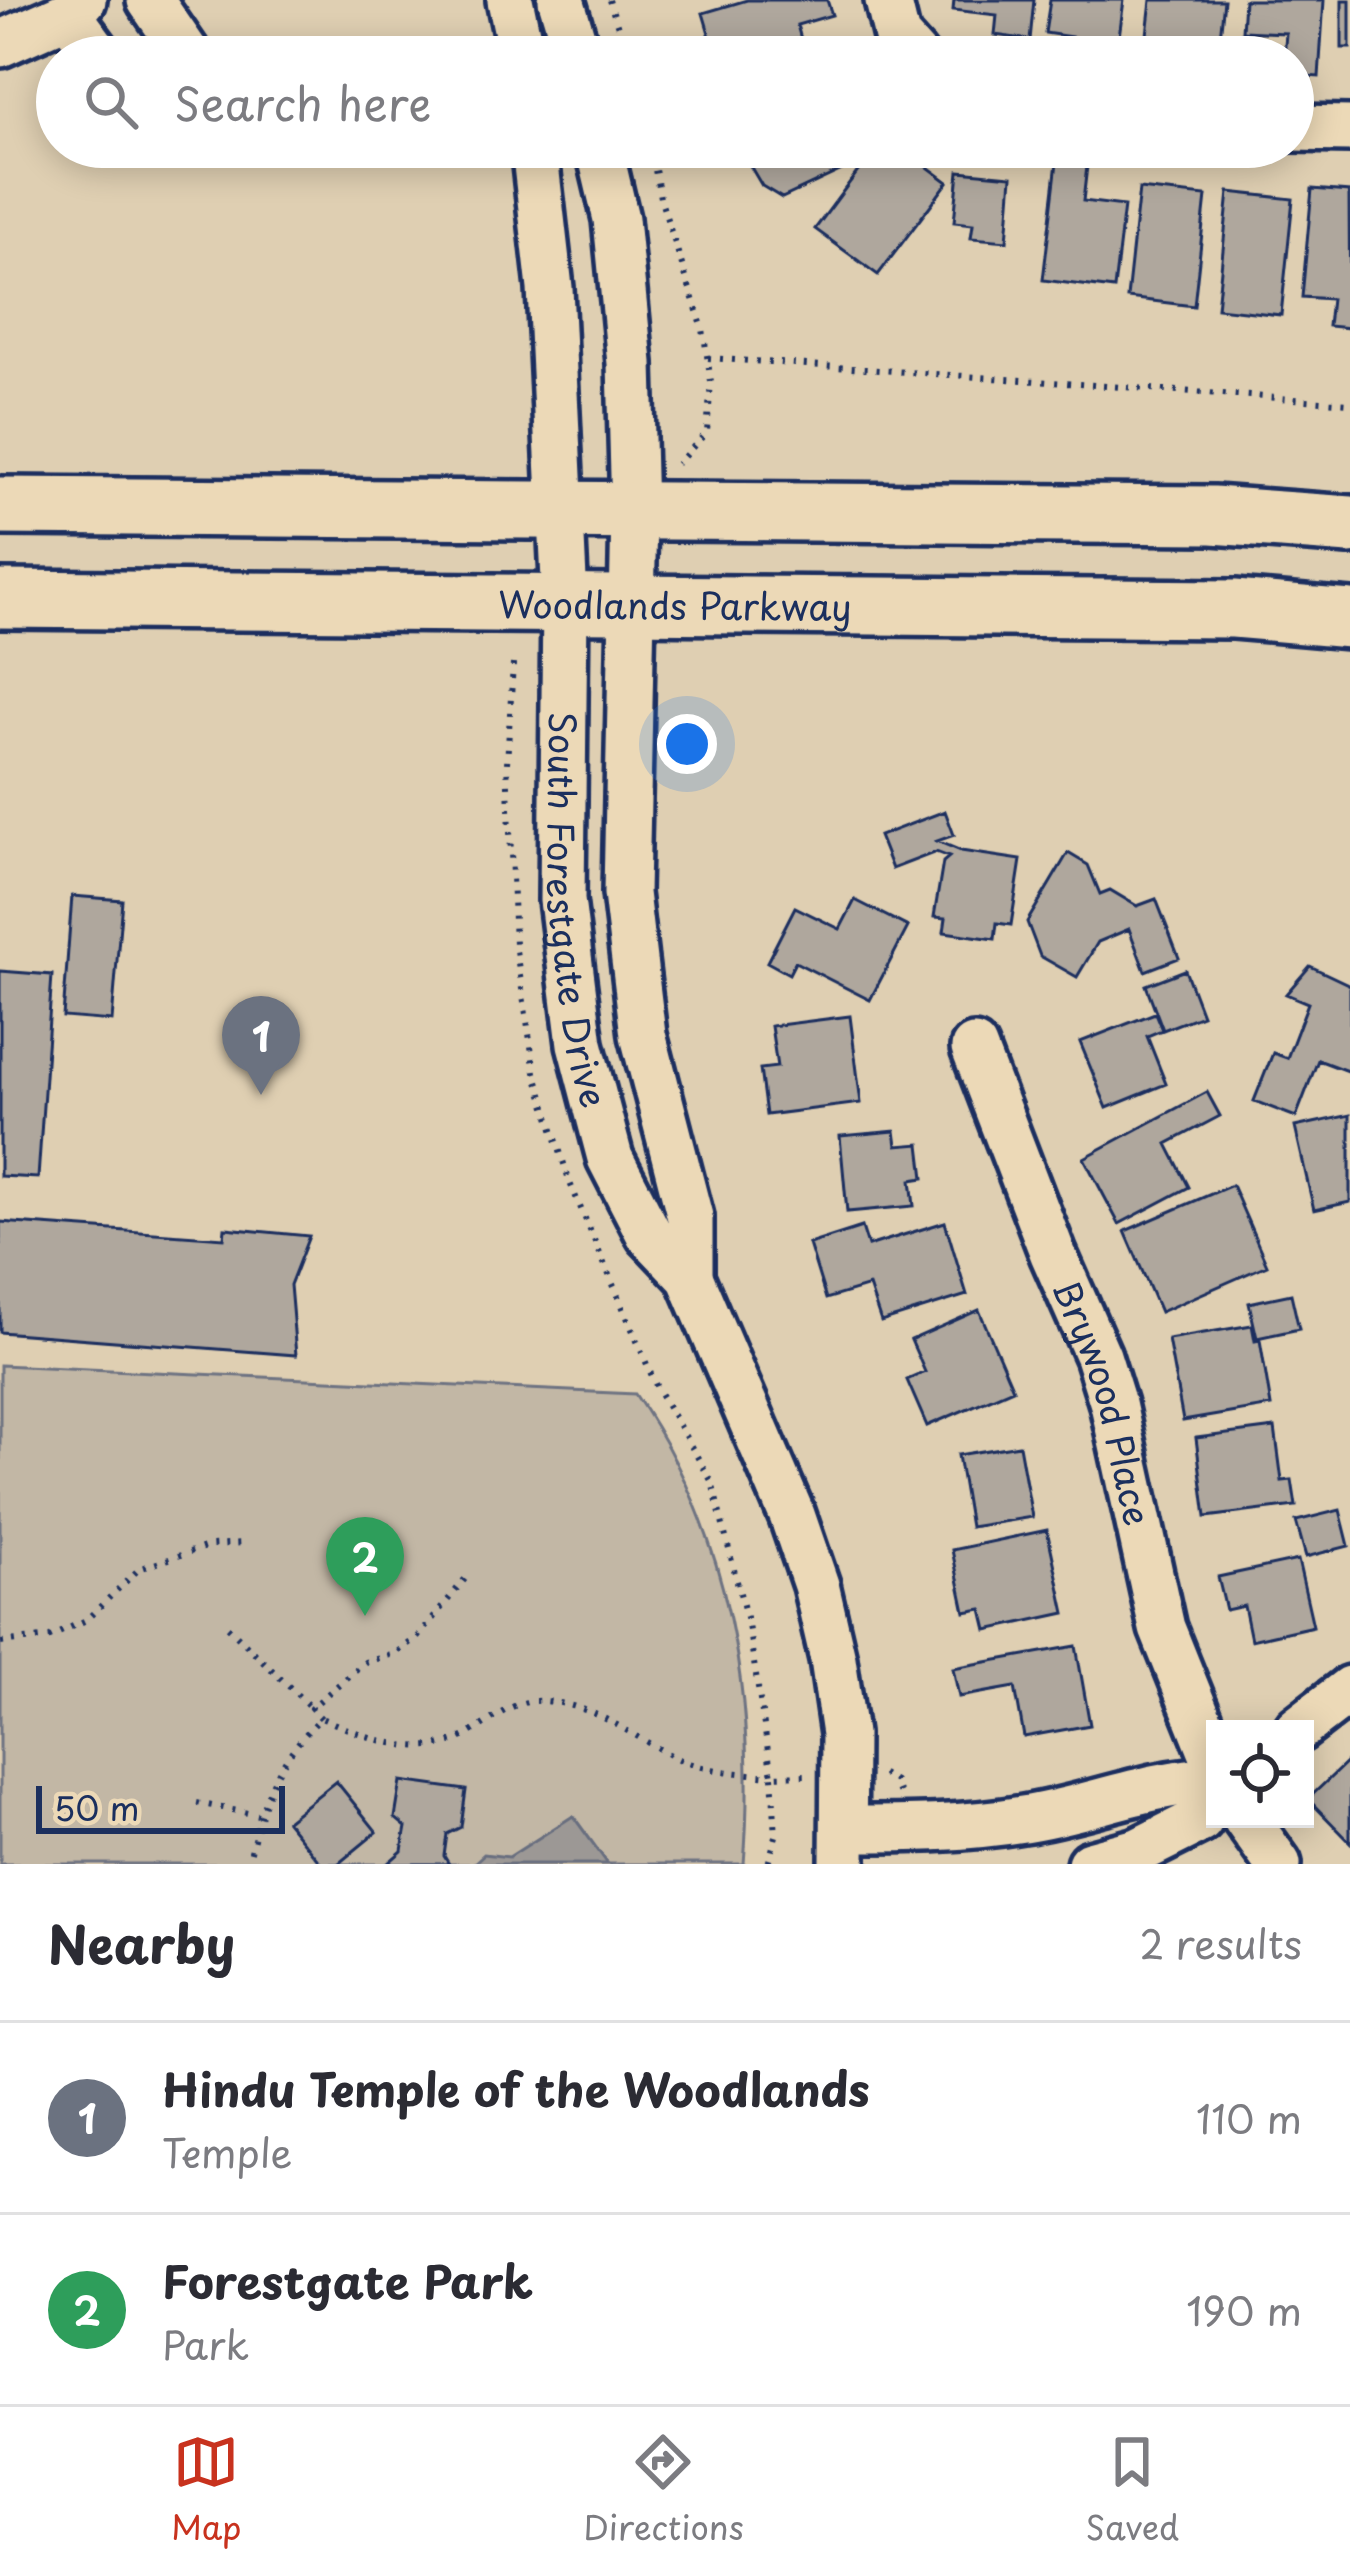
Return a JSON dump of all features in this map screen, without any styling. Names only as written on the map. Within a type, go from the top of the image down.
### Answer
[{"type":"main road","points":[[0,506],[1213,515],[1350,525]]},
{"type":"main road","name":"Woodlands Parkway","points":[[0,599],[1234,609],[1350,619]]},
{"type":"street","points":[[150,0],[174,36]]},
{"type":"street","points":[[510,0],[518,36]]},
{"type":"street","points":[[562,0],[572,36]]},
{"type":"street","points":[[888,0],[897,36]]},
{"type":"street","points":[[0,44],[75,7],[90,36]]},
{"type":"street","points":[[1314,129],[1350,130]]},
{"type":"street","name":"South Forestgate Drive","points":[[536,168],[550,288],[565,601],[562,900],[580,1044],[610,1158],[649,1234],[690,1277],[792,1515],[816,1585],[844,1734],[844,1846]]},
{"type":"street","name":"South Forestgate Drive","points":[[604,168],[616,219],[628,342],[634,513],[626,893],[643,1034],[690,1217],[690,1277]]},
{"type":"street","name":"Brywood Place","points":[[974,1048],[1053,1254],[1098,1356],[1113,1404],[1162,1628],[1206,1738]]},
{"type":"street","points":[[1310,1720],[1350,1690]]},
{"type":"street","points":[[844,1846],[925,1830],[1024,1819],[1172,1781],[1206,1780]]},
{"type":"street","points":[[1090,1864],[1138,1851],[1200,1820],[1206,1810]]},
{"type":"street","points":[[1252,1828],[1278,1864]]},
{"type":"path","points":[[609,0],[621,36]]},
{"type":"path","points":[[655,168],[660,198],[703,328],[711,413],[707,432],[669,469]]},
{"type":"path","points":[[707,358],[1350,403]]},
{"type":"path","points":[[1,1643],[50,1637],[86,1620],[139,1569],[211,1546],[245,1543]]},
{"type":"path","points":[[310,1708],[365,1662],[394,1654],[418,1637],[469,1574]]},
{"type":"path","points":[[228,1627],[321,1718],[368,1738],[427,1746],[463,1737],[493,1715],[526,1702],[544,1701],[592,1712],[680,1760],[718,1771],[772,1776],[776,1836],[768,1864]]},
{"type":"path","points":[[248,1864],[273,1777],[296,1743],[321,1718]]},
{"type":"path","points":[[197,1803],[260,1815]]},
{"type":"shaded area","points":[[0,1365],[635,1394],[694,1502],[730,1619],[746,1741],[744,1864],[0,1864]]},
{"type":"shaded area","points":[[573,1816],[608,1864],[473,1864],[484,1854],[509,1857]]},
{"type":"building","points":[[747,0],[827,0],[832,15],[797,25],[800,36],[710,36],[703,13]]},
{"type":"building","points":[[954,0],[1034,0],[1030,36],[995,35],[997,15],[953,10]]},
{"type":"building","points":[[1050,0],[1124,0],[1119,36],[1045,33]]},
{"type":"building","points":[[1151,0],[1224,0],[1220,36],[1147,35]]},
{"type":"building","points":[[1244,0],[1324,0],[1319,77],[1314,77],[1314,36],[1242,31]]},
{"type":"building","points":[[1342,0],[1350,0],[1350,48],[1342,48]]},
{"type":"building","points":[[751,168],[844,169],[782,198],[762,186]]},
{"type":"building","points":[[860,168],[929,168],[948,182],[878,275],[815,229]]},
{"type":"building","points":[[1056,168],[1087,168],[1083,201],[1124,206],[1114,289],[1043,280]]},
{"type":"building","points":[[959,171],[1012,176],[1007,241],[971,238],[973,224],[954,222]]},
{"type":"building","points":[[1139,189],[1206,196],[1194,306],[1127,298]]},
{"type":"building","points":[[1312,189],[1349,192],[1350,328],[1328,326],[1331,299],[1302,297]]},
{"type":"building","points":[[1229,192],[1293,199],[1281,315],[1217,308]]},
{"type":"building","points":[[945,811],[954,835],[937,841],[961,851],[1021,860],[1011,925],[997,923],[995,939],[944,932],[946,918],[934,917],[943,862],[949,857],[936,852],[892,869],[879,836]]},
{"type":"building","points":[[1068,853],[1088,865],[1100,894],[1110,890],[1137,906],[1156,899],[1179,958],[1145,971],[1129,929],[1098,942],[1077,977],[1040,956],[1027,922]]},
{"type":"building","points":[[72,896],[122,900],[112,1021],[63,1017]]},
{"type":"building","points":[[855,900],[908,927],[870,1000],[795,962],[789,974],[767,962],[795,907],[840,929]]},
{"type":"building","points":[[1310,966],[1350,985],[1350,1072],[1318,1060],[1296,1117],[1254,1101],[1273,1053],[1287,1058],[1308,1003],[1286,994]]},
{"type":"building","points":[[1185,970],[1202,1015],[1163,1030],[1146,985]]},
{"type":"building","points":[[0,971],[52,975],[38,1178],[0,1176]]},
{"type":"building","points":[[1155,1013],[1162,1030],[1147,1036],[1166,1084],[1107,1108],[1080,1042]]},
{"type":"building","points":[[850,1016],[861,1103],[766,1115],[760,1069],[777,1067],[771,1026]]},
{"type":"building","points":[[1207,1092],[1220,1116],[1167,1144],[1189,1187],[1119,1224],[1084,1158]]},
{"type":"building","points":[[1350,1115],[1350,1202],[1314,1210],[1295,1127]]},
{"type":"building","points":[[895,1131],[897,1146],[920,1144],[924,1178],[911,1180],[914,1206],[847,1212],[840,1136]]},
{"type":"building","points":[[1232,1185],[1267,1265],[1160,1312],[1125,1231]]},
{"type":"building","points":[[0,1222],[224,1238],[225,1228],[309,1236],[290,1285],[296,1355],[0,1332]]},
{"type":"building","points":[[945,1222],[967,1295],[881,1322],[869,1286],[826,1299],[809,1244],[862,1227],[868,1246]]},
{"type":"building","points":[[1291,1294],[1299,1329],[1257,1338],[1249,1303]]},
{"type":"building","points":[[979,1310],[1013,1389],[927,1426],[907,1380],[925,1372],[911,1340]]},
{"type":"building","points":[[1252,1325],[1255,1341],[1260,1340],[1271,1406],[1183,1421],[1168,1339]]},
{"type":"building","points":[[1275,1428],[1282,1481],[1292,1480],[1296,1506],[1206,1517],[1196,1438]]},
{"type":"building","points":[[1019,1445],[1032,1517],[970,1527],[958,1455]]},
{"type":"building","points":[[1340,1510],[1349,1546],[1306,1557],[1296,1521]]},
{"type":"building","points":[[1047,1530],[1065,1613],[987,1630],[982,1609],[965,1612],[952,1550]]},
{"type":"building","points":[[1298,1560],[1313,1626],[1251,1640],[1244,1606],[1226,1610],[1218,1577]]},
{"type":"building","points":[[1076,1646],[1090,1725],[1024,1737],[1015,1687],[959,1697],[953,1668]]},
{"type":"building","points":[[1350,1759],[1350,1842],[1314,1805],[1314,1793]]},
{"type":"building","points":[[336,1781],[377,1832],[338,1864],[321,1864],[286,1821]]},
{"type":"building","points":[[401,1781],[466,1790],[461,1827],[447,1834],[444,1856],[449,1864],[387,1864],[402,1851],[406,1827],[395,1818]]},
{"type":"place","name":"Hindu Temple of the Woodlands","points":[[261,1095]]},
{"type":"place","name":"Forestgate Park","points":[[365,1616]]}]
